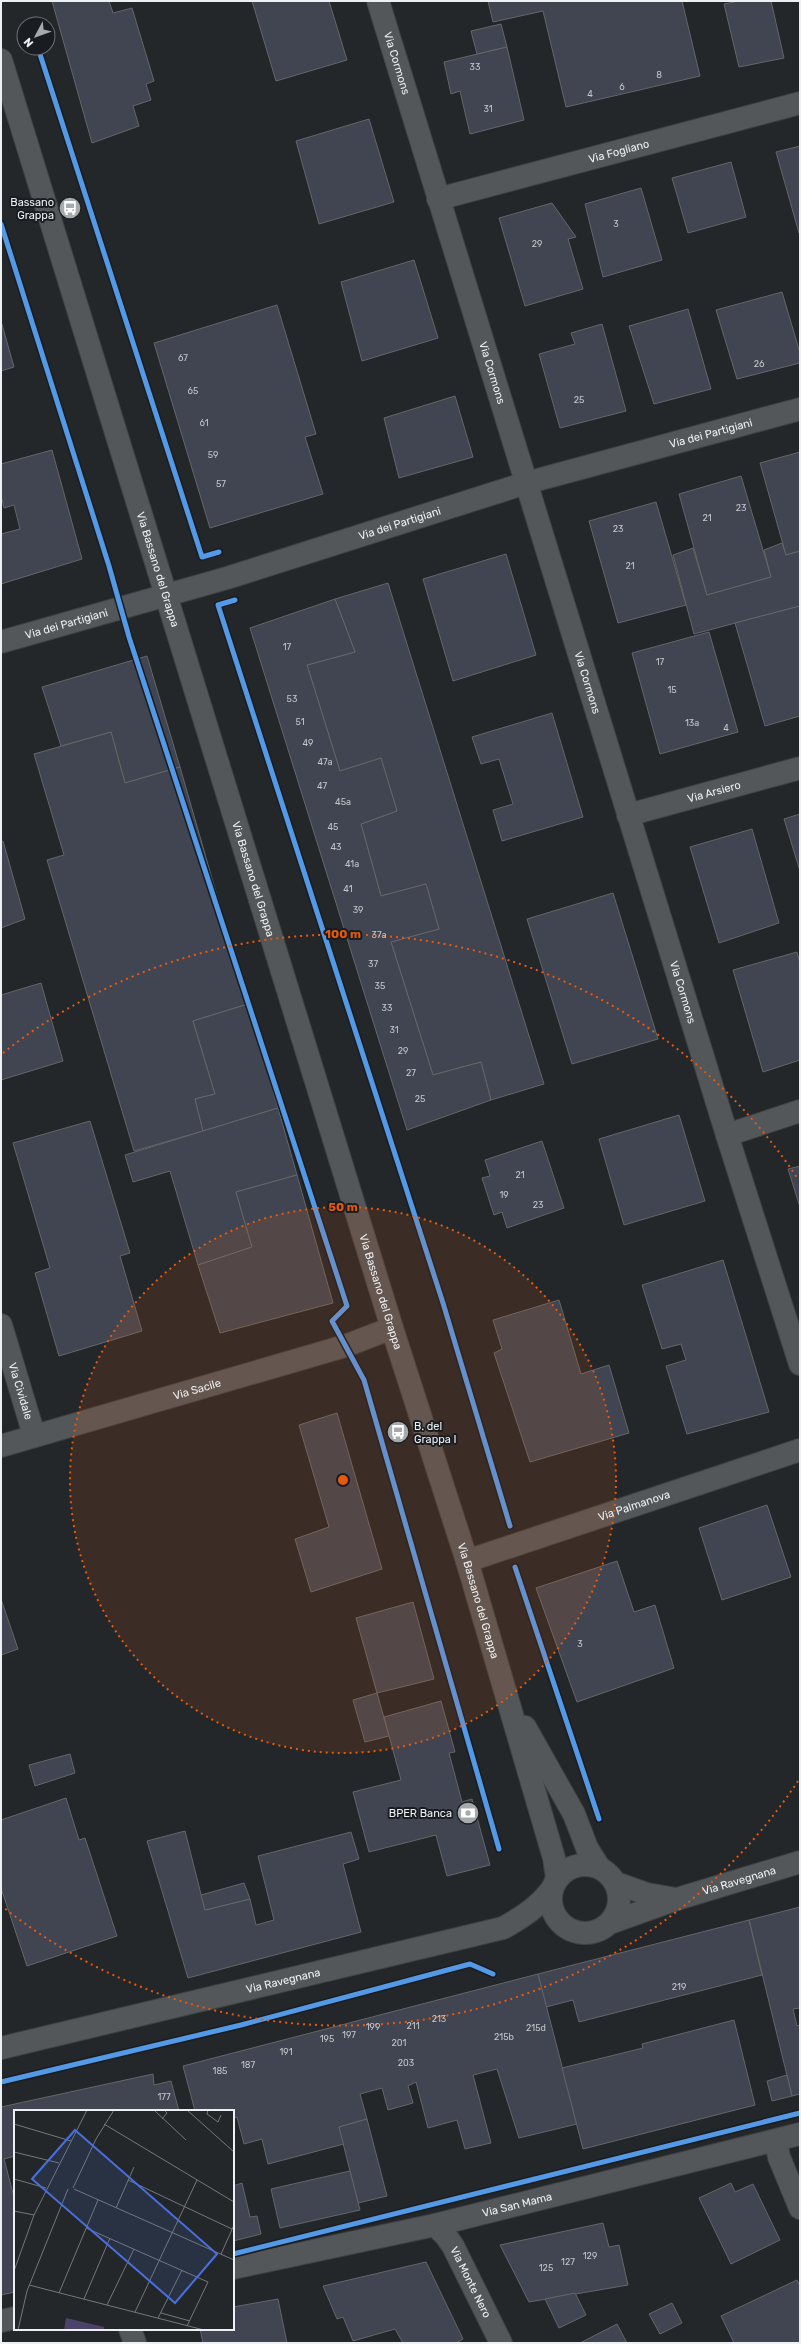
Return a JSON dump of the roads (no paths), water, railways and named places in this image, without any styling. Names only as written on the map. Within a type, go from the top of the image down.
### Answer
[{"type":"street","name":"Via Cormons","points":[[378,1],[727,1135],[800,1364]]},
{"type":"street","name":"Via Bassano del Grappa","points":[[1,60],[167,594],[392,1328],[467,1561],[554,1858],[555,1884]]},
{"type":"street","name":"Via Fogliano","points":[[438,199],[800,104]]},
{"type":"street","name":"Via dei Partigiani","points":[[1,642],[227,578],[526,483],[800,409]]},
{"type":"street","name":"Via Arsiero","points":[[628,815],[800,768]]},
{"type":"street","points":[[727,1135],[800,1111]]},
{"type":"street","name":"Via Cividale","points":[[1,1325],[34,1435]]},
{"type":"street","name":"Via Sacile","points":[[1,1446],[34,1435],[345,1346],[392,1328]]},
{"type":"street","name":"Via Palmanova","points":[[467,1561],[800,1450]]},
{"type":"street","name":"Via Bassano del Grappa","points":[[508,1697],[574,1814],[587,1848],[599,1867]]},
{"type":"street","name":"Via Ravegnana","points":[[610,1923],[677,1899],[800,1862]]},
{"type":"street","points":[[588,1864],[599,1867],[609,1874],[616,1882],[620,1904],[610,1923],[590,1933],[569,1929],[560,1922],[553,1912],[551,1900],[555,1884],[566,1870],[576,1865],[588,1864]]},
{"type":"street","name":"Via Ravegnana","points":[[616,1882],[647,1894],[677,1899]]},
{"type":"street","name":"Via Ravegnana","points":[[1,2048],[503,1928],[529,1913],[542,1902],[555,1884]]},
{"type":"street","name":"Via San Mama","points":[[234,2268],[435,2225],[800,2134]]},
{"type":"street","points":[[776,2141],[779,2157],[800,2208]]},
{"type":"street","name":"Via Monte Nero","points":[[435,2225],[453,2246],[501,2343]]},
{"type":"street","points":[[1,2321],[14,2318]]},
{"type":"street","points":[[130,2330],[135,2343]]},
{"type":"place","name":"Bassano Grappa","points":[[70,208]]},
{"type":"place","name":"B. del Grappa I","points":[[398,1432]]},
{"type":"place","name":"BPER Banca","points":[[468,1813]]}]
